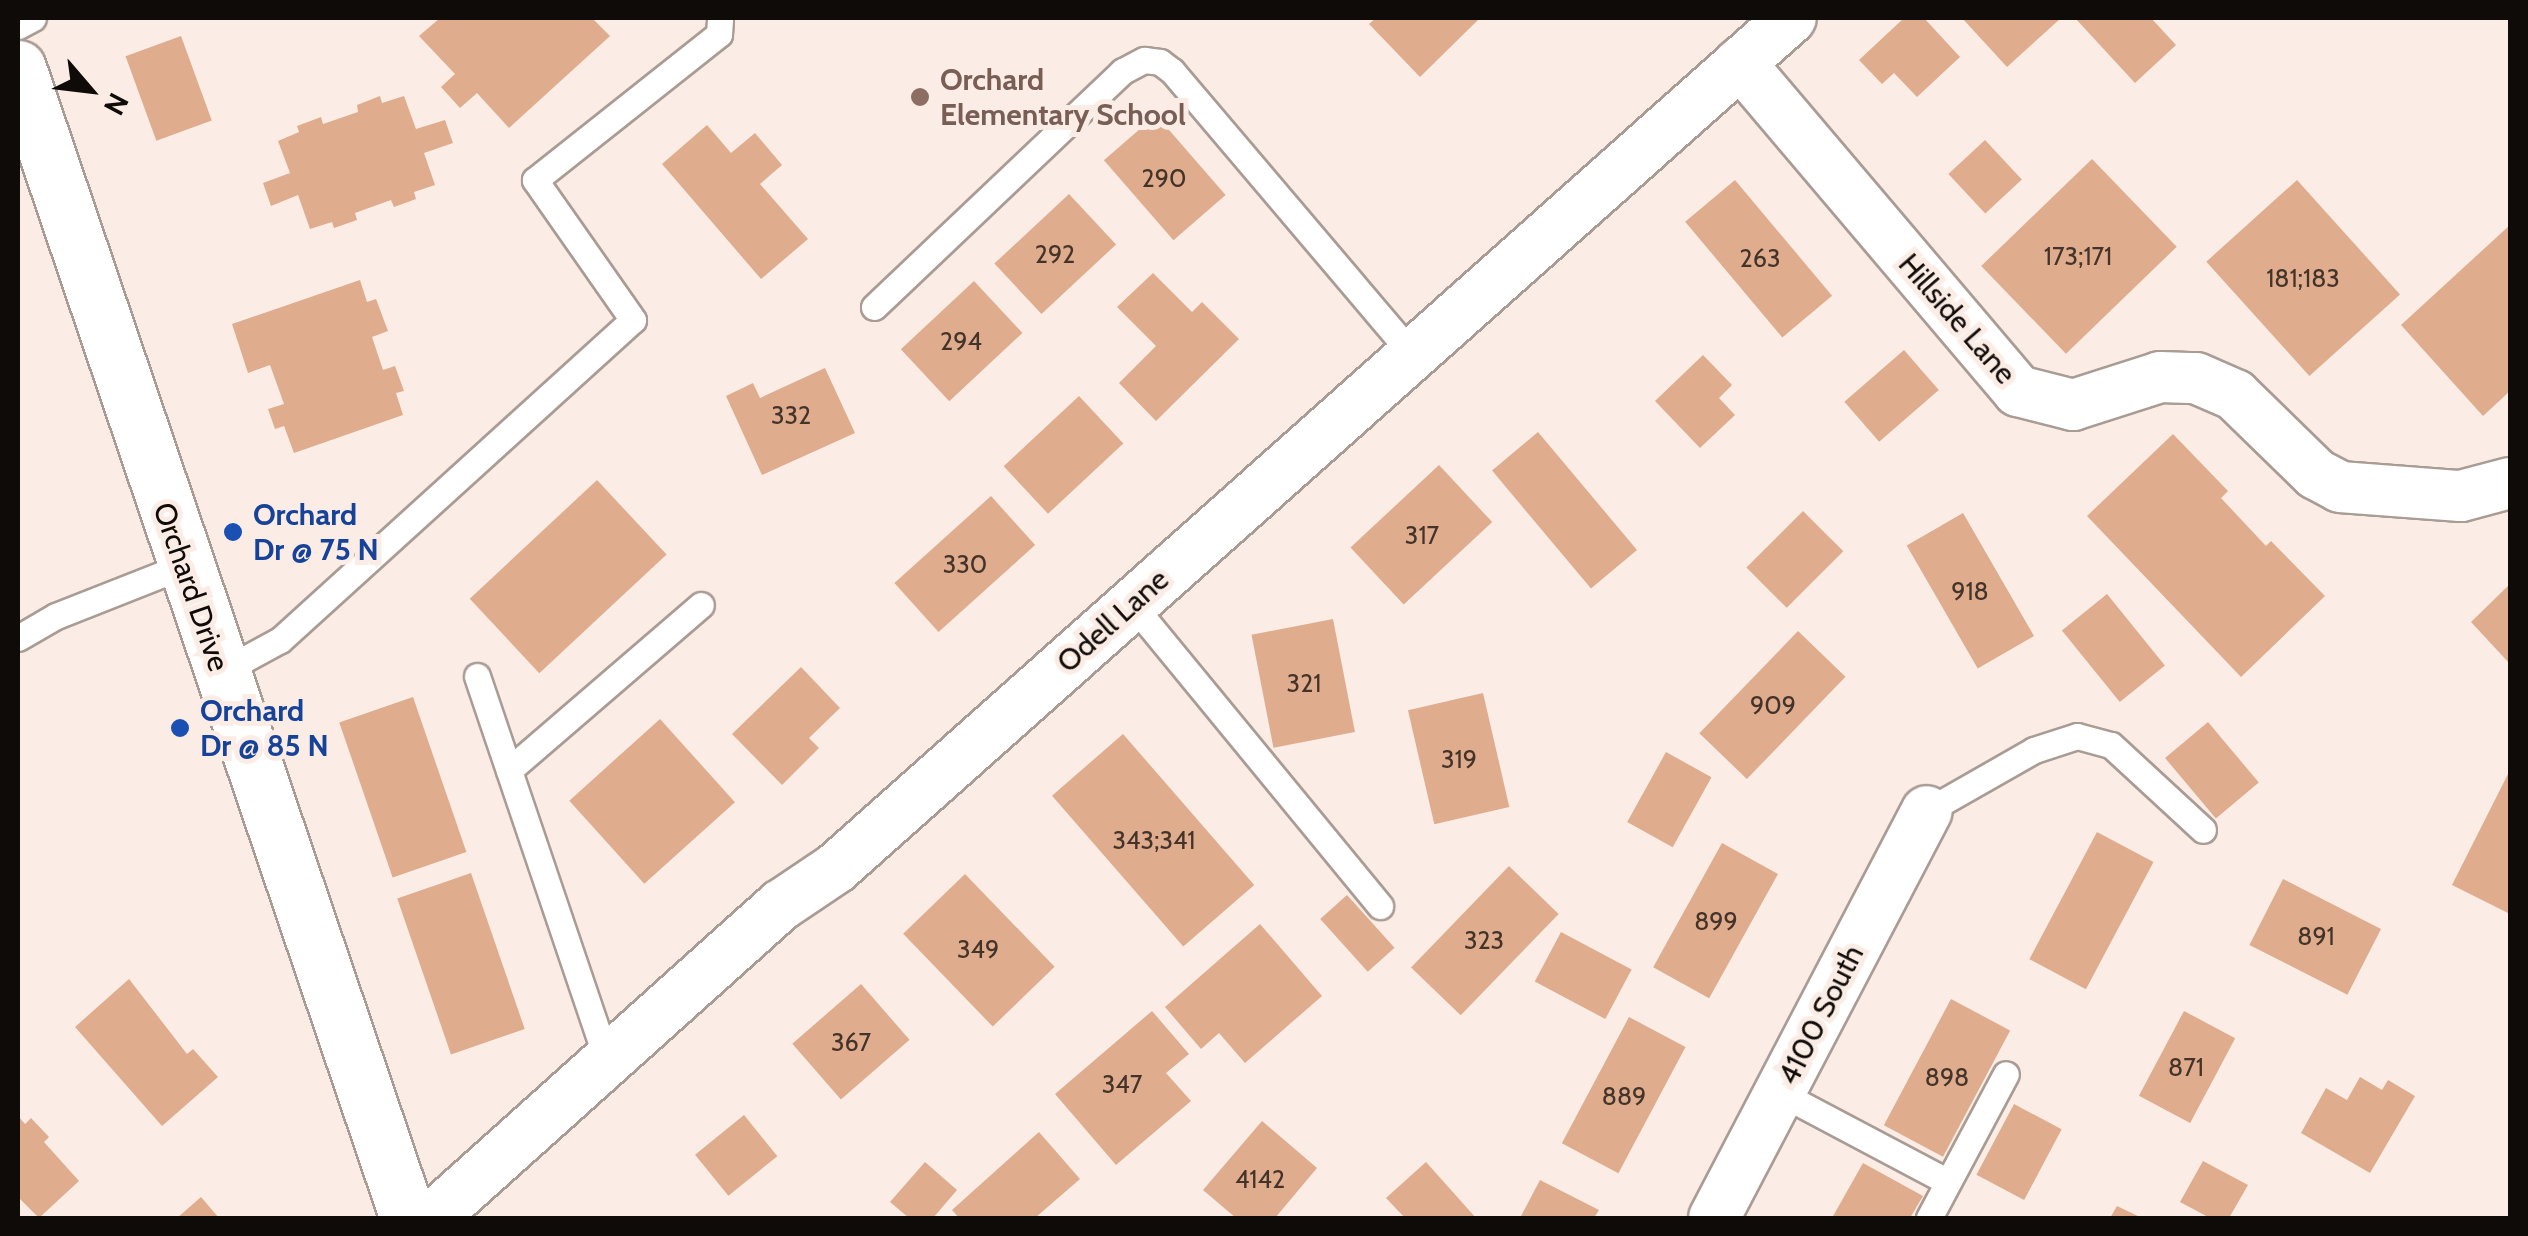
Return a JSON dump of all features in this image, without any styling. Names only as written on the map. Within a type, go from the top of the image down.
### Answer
[{"type":"main road","name":"Orchard Drive","points":[[18,68],[183,566],[408,1218]]},
{"type":"street","name":"Odell Lane","points":[[432,1218],[781,905],[836,868],[1791,18]]},
{"type":"street","name":"Hillside Lane","points":[[1740,63],[2018,390],[2054,404],[2073,405],[2160,378],[2196,378],[2235,395],[2316,474],[2340,486],[2461,496],[2510,483]]},
{"type":"street","name":"4100 South","points":[[1714,1218],[1926,811]]},
{"type":"lane","points":[[18,26],[33,18]]},
{"type":"lane","points":[[220,672],[280,640],[633,320],[535,180],[719,34],[720,18]]},
{"type":"lane","points":[[874,307],[1124,71],[1144,60],[1160,62],[1172,71],[1412,354]]},
{"type":"lane","points":[[18,638],[56,616],[183,566]]},
{"type":"lane","points":[[1132,604],[1380,906]]},
{"type":"lane","points":[[509,770],[701,605]]},
{"type":"lane","points":[[477,676],[607,1060]]},
{"type":"lane","points":[[1926,811],[2034,750],[2077,736],[2112,746],[2203,830]]},
{"type":"lane","points":[[1929,1218],[2006,1074]]},
{"type":"lane","points":[[1780,1093],[1948,1182]]},
{"type":"building","points":[[440,18],[592,18],[610,36],[509,128],[477,93],[460,108],[441,87],[455,74],[419,36]]},
{"type":"building","points":[[1376,18],[1480,18],[1420,77],[1369,24]]},
{"type":"building","points":[[1904,18],[1924,18],[1960,57],[1917,97],[1894,73],[1882,84],[1859,60]]},
{"type":"building","points":[[1962,18],[2061,18],[2007,67]]},
{"type":"building","points":[[2075,18],[2151,18],[2176,45],[2135,83]]},
{"type":"building","points":[[181,36],[212,121],[156,141],[126,56]]},
{"type":"building","points":[[380,96],[382,103],[404,96],[416,129],[445,120],[453,143],[424,153],[435,185],[414,192],[416,199],[394,207],[391,200],[355,213],[357,220],[334,228],[332,222],[310,229],[298,195],[271,206],[263,183],[290,173],[278,141],[299,132],[297,126],[321,117],[323,124],[358,112],[357,105]]},
{"type":"building","points":[[1156,115],[1226,195],[1173,240],[1104,160]]},
{"type":"building","points":[[707,125],[731,153],[755,133],[782,165],[760,184],[808,239],[761,279],[662,164]]},
{"type":"building","points":[[1985,140],[2022,179],[1985,214],[1948,174]]},
{"type":"building","points":[[2092,159],[2177,247],[2066,354],[1981,266]]},
{"type":"building","points":[[1735,180],[1832,296],[1782,337],[1685,222]]},
{"type":"building","points":[[2297,180],[2400,294],[2309,376],[2206,262]]},
{"type":"building","points":[[1069,194],[1116,244],[1041,314],[994,264]]},
{"type":"building","points":[[2510,225],[2510,391],[2483,416],[2401,325]]},
{"type":"building","points":[[1153,273],[1192,312],[1202,302],[1239,339],[1156,421],[1119,383],[1156,346],[1117,307]]},
{"type":"building","points":[[360,280],[367,302],[376,299],[388,331],[372,337],[383,370],[395,366],[404,391],[396,393],[403,415],[294,453],[284,426],[275,429],[268,409],[284,404],[270,365],[248,373],[232,324]]},
{"type":"building","points":[[974,281],[1022,333],[949,401],[901,349]]},
{"type":"building","points":[[1904,350],[1939,390],[1879,442],[1844,402]]},
{"type":"building","points":[[1703,355],[1732,385],[1719,398],[1735,415],[1700,448],[1655,401]]},
{"type":"building","points":[[825,368],[855,433],[762,475],[726,396],[753,383],[760,398]]},
{"type":"building","points":[[1079,396],[1123,444],[1048,514],[1004,466]]},
{"type":"building","points":[[1538,432],[1637,550],[1591,589],[1492,471]]},
{"type":"building","points":[[2173,434],[2228,491],[2221,498],[2266,546],[2271,541],[2325,596],[2241,677],[2087,516]]},
{"type":"building","points":[[1439,465],[1492,522],[1404,605],[1351,548]]},
{"type":"building","points":[[597,480],[667,555],[539,673],[470,599]]},
{"type":"building","points":[[991,496],[1035,545],[939,632],[894,583]]},
{"type":"building","points":[[1803,511],[1843,551],[1787,608],[1746,568]]},
{"type":"building","points":[[1963,513],[2034,636],[1978,668],[1907,546]]},
{"type":"building","points":[[2510,584],[2510,664],[2471,622]]},
{"type":"building","points":[[2107,594],[2165,665],[2120,702],[2062,631]]},
{"type":"building","points":[[1333,619],[1355,732],[1273,748],[1252,635]]},
{"type":"building","points":[[1798,631],[1845,677],[1747,779],[1699,733]]},
{"type":"building","points":[[801,667],[840,708],[809,738],[819,748],[782,785],[732,734]]},
{"type":"building","points":[[1483,693],[1509,807],[1434,824],[1408,710]]},
{"type":"building","points":[[413,697],[466,852],[393,877],[339,722]]},
{"type":"building","points":[[660,719],[735,802],[644,884],[569,801]]},
{"type":"building","points":[[2208,722],[2259,783],[2216,819],[2165,758]]},
{"type":"building","points":[[1123,734],[1254,885],[1183,947],[1052,796]]},
{"type":"building","points":[[1666,752],[1711,777],[1673,847],[1627,822]]},
{"type":"building","points":[[2510,770],[2510,914],[2452,885]]},
{"type":"building","points":[[2097,832],[2154,862],[2086,989],[2029,959]]},
{"type":"building","points":[[1722,843],[1778,874],[1709,998],[1653,967]]},
{"type":"building","points":[[1509,866],[1559,914],[1461,1015],[1411,967]]},
{"type":"building","points":[[471,873],[525,1029],[451,1054],[397,898]]},
{"type":"building","points":[[965,874],[1055,967],[993,1027],[903,934]]},
{"type":"building","points":[[2283,879],[2381,929],[2347,995],[2249,945]]},
{"type":"building","points":[[1347,895],[1395,948],[1368,972],[1320,919]]},
{"type":"building","points":[[1260,924],[1322,996],[1245,1063],[1219,1033],[1201,1049],[1165,1007]]},
{"type":"building","points":[[1561,932],[1632,970],[1605,1019],[1535,981]]},
{"type":"building","points":[[129,979],[187,1054],[193,1049],[218,1077],[162,1126],[75,1027]]},
{"type":"building","points":[[861,984],[910,1040],[841,1100],[792,1044]]},
{"type":"building","points":[[1951,999],[2010,1030],[1943,1157],[1884,1125]]},
{"type":"building","points":[[1152,1011],[1189,1054],[1166,1073],[1191,1101],[1116,1165],[1055,1094]]},
{"type":"building","points":[[2184,1011],[2235,1038],[2190,1123],[2139,1096]]},
{"type":"building","points":[[1629,1017],[1686,1047],[1618,1173],[1562,1143]]},
{"type":"building","points":[[2360,1077],[2382,1090],[2388,1080],[2415,1096],[2370,1173],[2301,1133],[2326,1088],[2347,1100]]},
{"type":"building","points":[[2014,1104],[2062,1129],[2024,1200],[1976,1175]]},
{"type":"building","points":[[744,1115],[777,1156],[728,1196],[695,1155]]},
{"type":"building","points":[[18,1116],[25,1124],[31,1118],[49,1137],[44,1142],[79,1181],[39,1218],[18,1197]]},
{"type":"building","points":[[1262,1121],[1317,1168],[1275,1218],[1236,1218],[1203,1190]]},
{"type":"building","points":[[1039,1132],[1080,1179],[1035,1218],[959,1218],[952,1210]]},
{"type":"building","points":[[2203,1161],[2248,1185],[2229,1218],[2210,1218],[2180,1202]]},
{"type":"building","points":[[925,1162],[957,1190],[933,1218],[909,1218],[890,1202]]},
{"type":"building","points":[[1426,1162],[1476,1218],[1405,1218],[1386,1198]]},
{"type":"building","points":[[1863,1163],[1923,1196],[1910,1218],[1832,1218]]},
{"type":"building","points":[[1540,1180],[1599,1210],[1594,1218],[1520,1218]]},
{"type":"building","points":[[201,1197],[219,1218],[177,1218]]},
{"type":"building","points":[[2117,1206],[2142,1218],[2110,1218]]},
{"type":"place","name":"Orchard Elementary School","points":[[920,97]]},
{"type":"place","name":"Orchard Dr @ 75 N","points":[[233,532]]},
{"type":"place","name":"Orchard Dr @ 85 N","points":[[180,728]]}]
